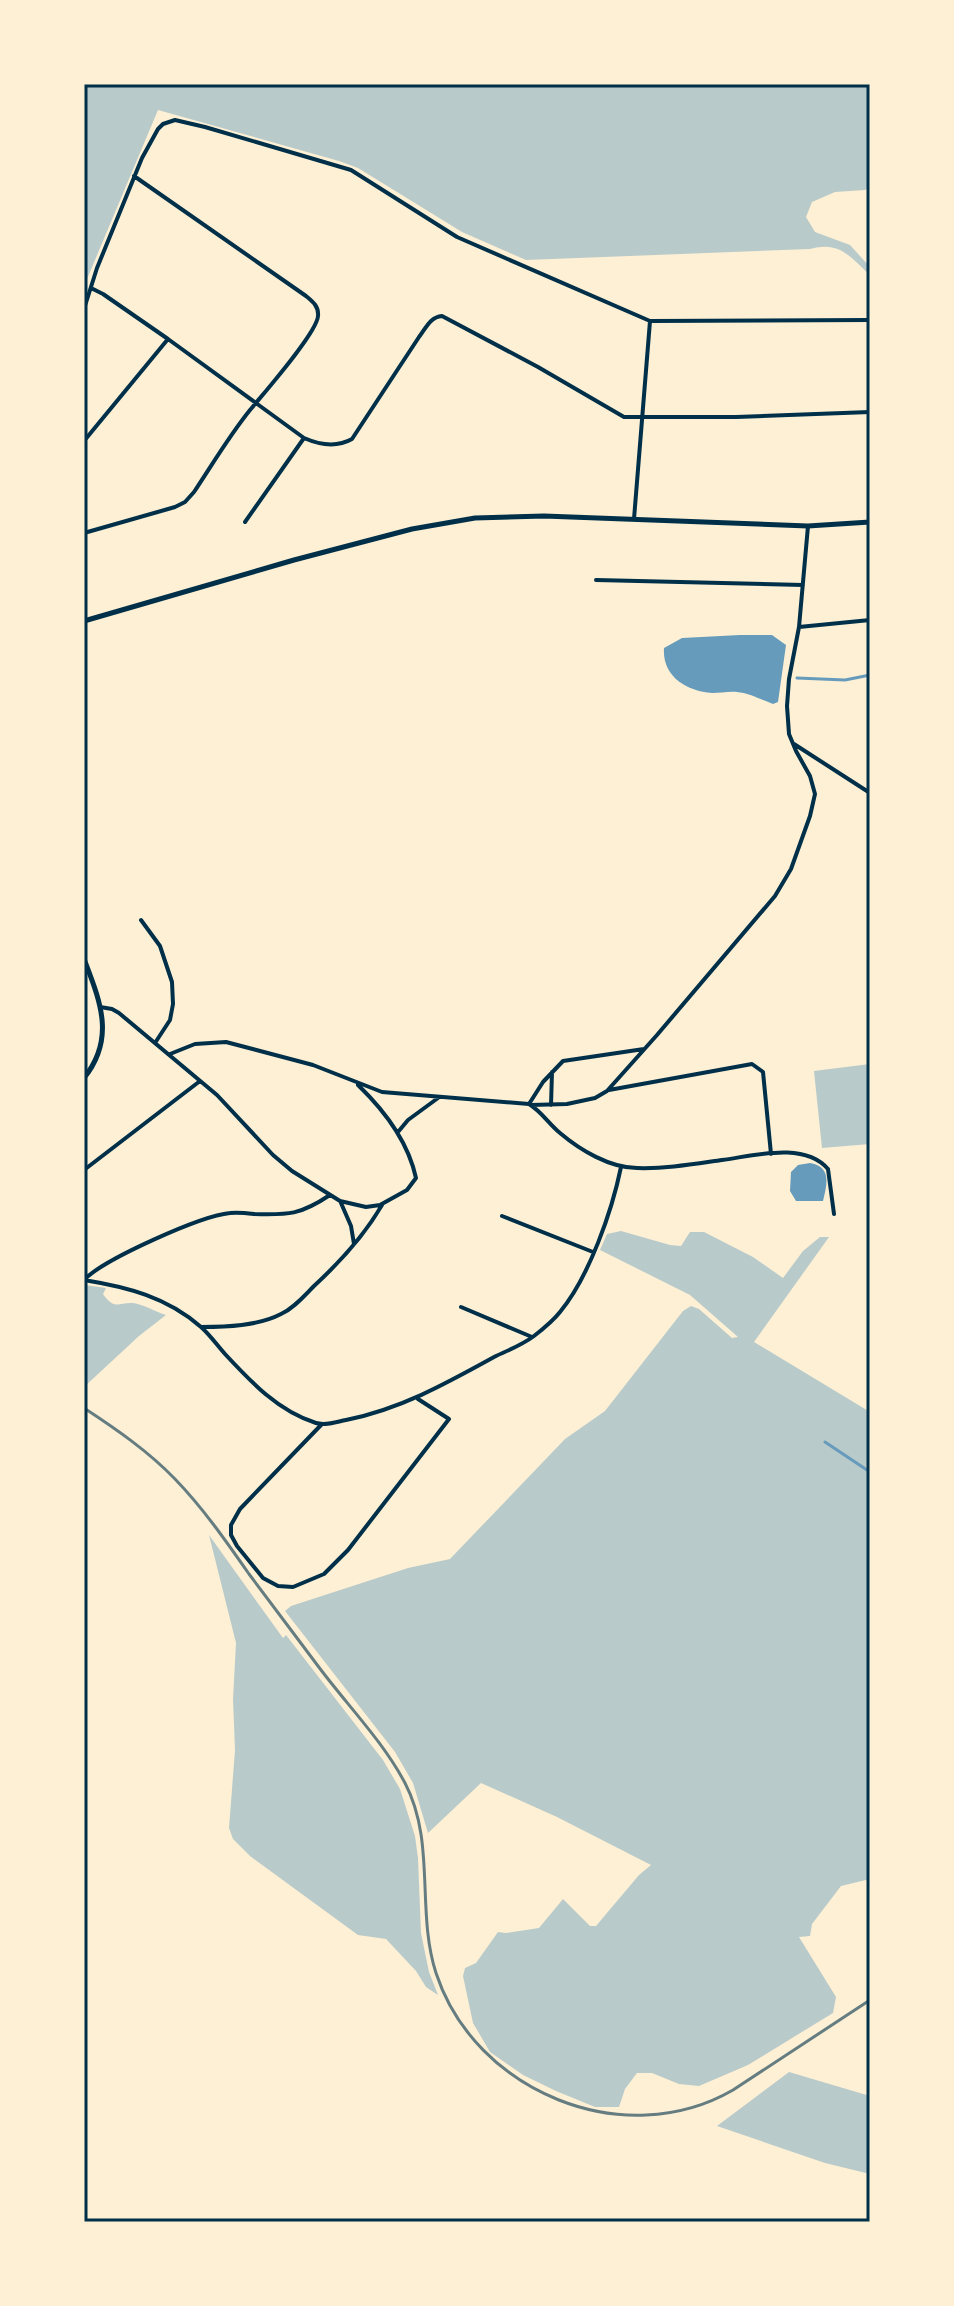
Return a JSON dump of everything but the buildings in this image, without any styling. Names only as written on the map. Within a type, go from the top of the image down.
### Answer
[{"type":"main road","points":[[84,621],[294,560],[460,520],[508,516],[808,526],[870,522]]},
{"type":"main road","points":[[84,959],[103,1024],[95,1062],[84,1078]]},
{"type":"street","points":[[84,309],[134,176],[163,124],[175,120],[351,170],[457,237],[650,321],[870,320]]},
{"type":"street","points":[[84,533],[185,502],[311,331],[319,311],[306,296],[134,176]]},
{"type":"street","points":[[91,288],[168,339],[304,438],[324,445],[350,441],[431,320],[442,316],[624,417],[870,412]]},
{"type":"street","points":[[634,519],[650,321]]},
{"type":"street","points":[[84,441],[168,339]]},
{"type":"street","points":[[245,522],[304,438]]},
{"type":"street","points":[[607,1091],[775,896],[791,869],[810,816],[815,794],[810,776],[792,743],[787,692],[799,627],[808,526]]},
{"type":"street","points":[[596,580],[803,585]]},
{"type":"street","points":[[799,627],[870,620]]},
{"type":"street","points":[[792,743],[870,793]]},
{"type":"street","points":[[141,920],[160,946],[172,982],[170,1020],[155,1043]]},
{"type":"street","points":[[100,1007],[119,1013],[201,1080],[292,1171],[340,1201],[366,1207],[383,1203],[407,1190],[416,1178],[398,1132],[385,1112],[356,1083]]},
{"type":"street","points":[[170,1054],[195,1044],[226,1042],[313,1065],[382,1092],[551,1105],[585,1101],[607,1091],[752,1064],[763,1072],[771,1154]]},
{"type":"street","points":[[529,1104],[552,1070],[563,1061],[644,1049]]},
{"type":"street","points":[[551,1105],[552,1070]]},
{"type":"street","points":[[84,1170],[201,1080]]},
{"type":"street","points":[[398,1132],[417,1112],[441,1096]]},
{"type":"street","points":[[529,1104],[563,1135],[599,1158],[621,1167],[652,1168],[771,1154],[802,1155],[817,1160],[825,1166],[830,1180],[834,1214]]},
{"type":"street","points":[[84,1280],[123,1287],[180,1311],[201,1327],[275,1402],[290,1411],[322,1424],[372,1415],[417,1398],[532,1337],[562,1310],[575,1291],[593,1252],[621,1167]]},
{"type":"street","points":[[84,1280],[113,1260],[196,1223],[227,1213],[295,1213],[315,1206],[330,1195]]},
{"type":"street","points":[[340,1201],[351,1226],[354,1245]]},
{"type":"street","points":[[201,1327],[257,1322],[283,1313],[332,1270],[374,1220],[383,1203]]},
{"type":"street","points":[[502,1216],[593,1252]]},
{"type":"street","points":[[461,1307],[532,1337]]},
{"type":"street","points":[[322,1424],[240,1509],[231,1525],[231,1535],[237,1546],[263,1578],[278,1586],[293,1587],[324,1574],[348,1550],[449,1419],[417,1398]]},
{"type":"shaded area","points":[[84,84],[870,84],[870,187],[835,192],[812,202],[806,217],[815,232],[850,245],[870,267],[870,275],[850,256],[829,247],[526,260],[462,232],[358,168],[158,110],[87,279],[84,277]]},
{"type":"shaded area","points":[[870,1064],[870,1144],[822,1148],[814,1071]]},
{"type":"shaded area","points":[[621,1231],[681,1246],[690,1232],[704,1232],[753,1257],[783,1278],[803,1251],[820,1237],[829,1237],[754,1342],[870,1412],[870,1879],[841,1886],[812,1924],[810,1936],[799,1937],[836,1997],[833,2013],[748,2065],[699,2086],[679,2084],[652,2073],[637,2073],[625,2089],[619,2107],[595,2107],[523,2075],[490,2052],[473,2023],[463,1976],[465,1968],[476,1963],[498,1932],[539,1928],[563,1899],[590,1926],[596,1926],[651,1865],[481,1783],[428,1833],[413,1783],[395,1752],[285,1611],[291,1606],[408,1568],[450,1559],[565,1439],[605,1411],[683,1311],[691,1306],[699,1309],[732,1338],[738,1337],[690,1295],[600,1250],[607,1234]]},
{"type":"shaded area","points":[[84,1285],[106,1288],[103,1294],[114,1304],[137,1304],[166,1315],[84,1387]]},
{"type":"shaded area","points":[[209,1535],[283,1638],[286,1635],[383,1760],[400,1789],[415,1836],[421,1933],[429,1972],[438,1995],[426,1987],[416,1971],[386,1939],[358,1935],[250,1856],[233,1839],[229,1828],[235,1750],[233,1699],[236,1643]]},
{"type":"shaded area","points":[[789,2072],[870,2096],[870,2174],[825,2163],[717,2126]]},
{"type":"water","points":[[772,635],[786,645],[778,702],[773,704],[742,693],[702,692],[678,680],[667,667],[664,648],[682,638]]},
{"type":"water","points":[[810,1163],[825,1172],[823,1201],[796,1201],[790,1191],[791,1172],[798,1165]]},
{"type":"waterway","points":[[797,678],[845,680],[870,675]]},
{"type":"waterway","points":[[825,1442],[870,1472]]},
{"type":"railway","points":[[84,1408],[143,1450],[185,1490],[396,1767],[414,1806],[420,1829],[427,1925],[436,1973],[455,2015],[484,2050],[518,2079],[558,2100],[601,2112],[646,2115],[691,2108],[733,2090],[870,2000]]}]
